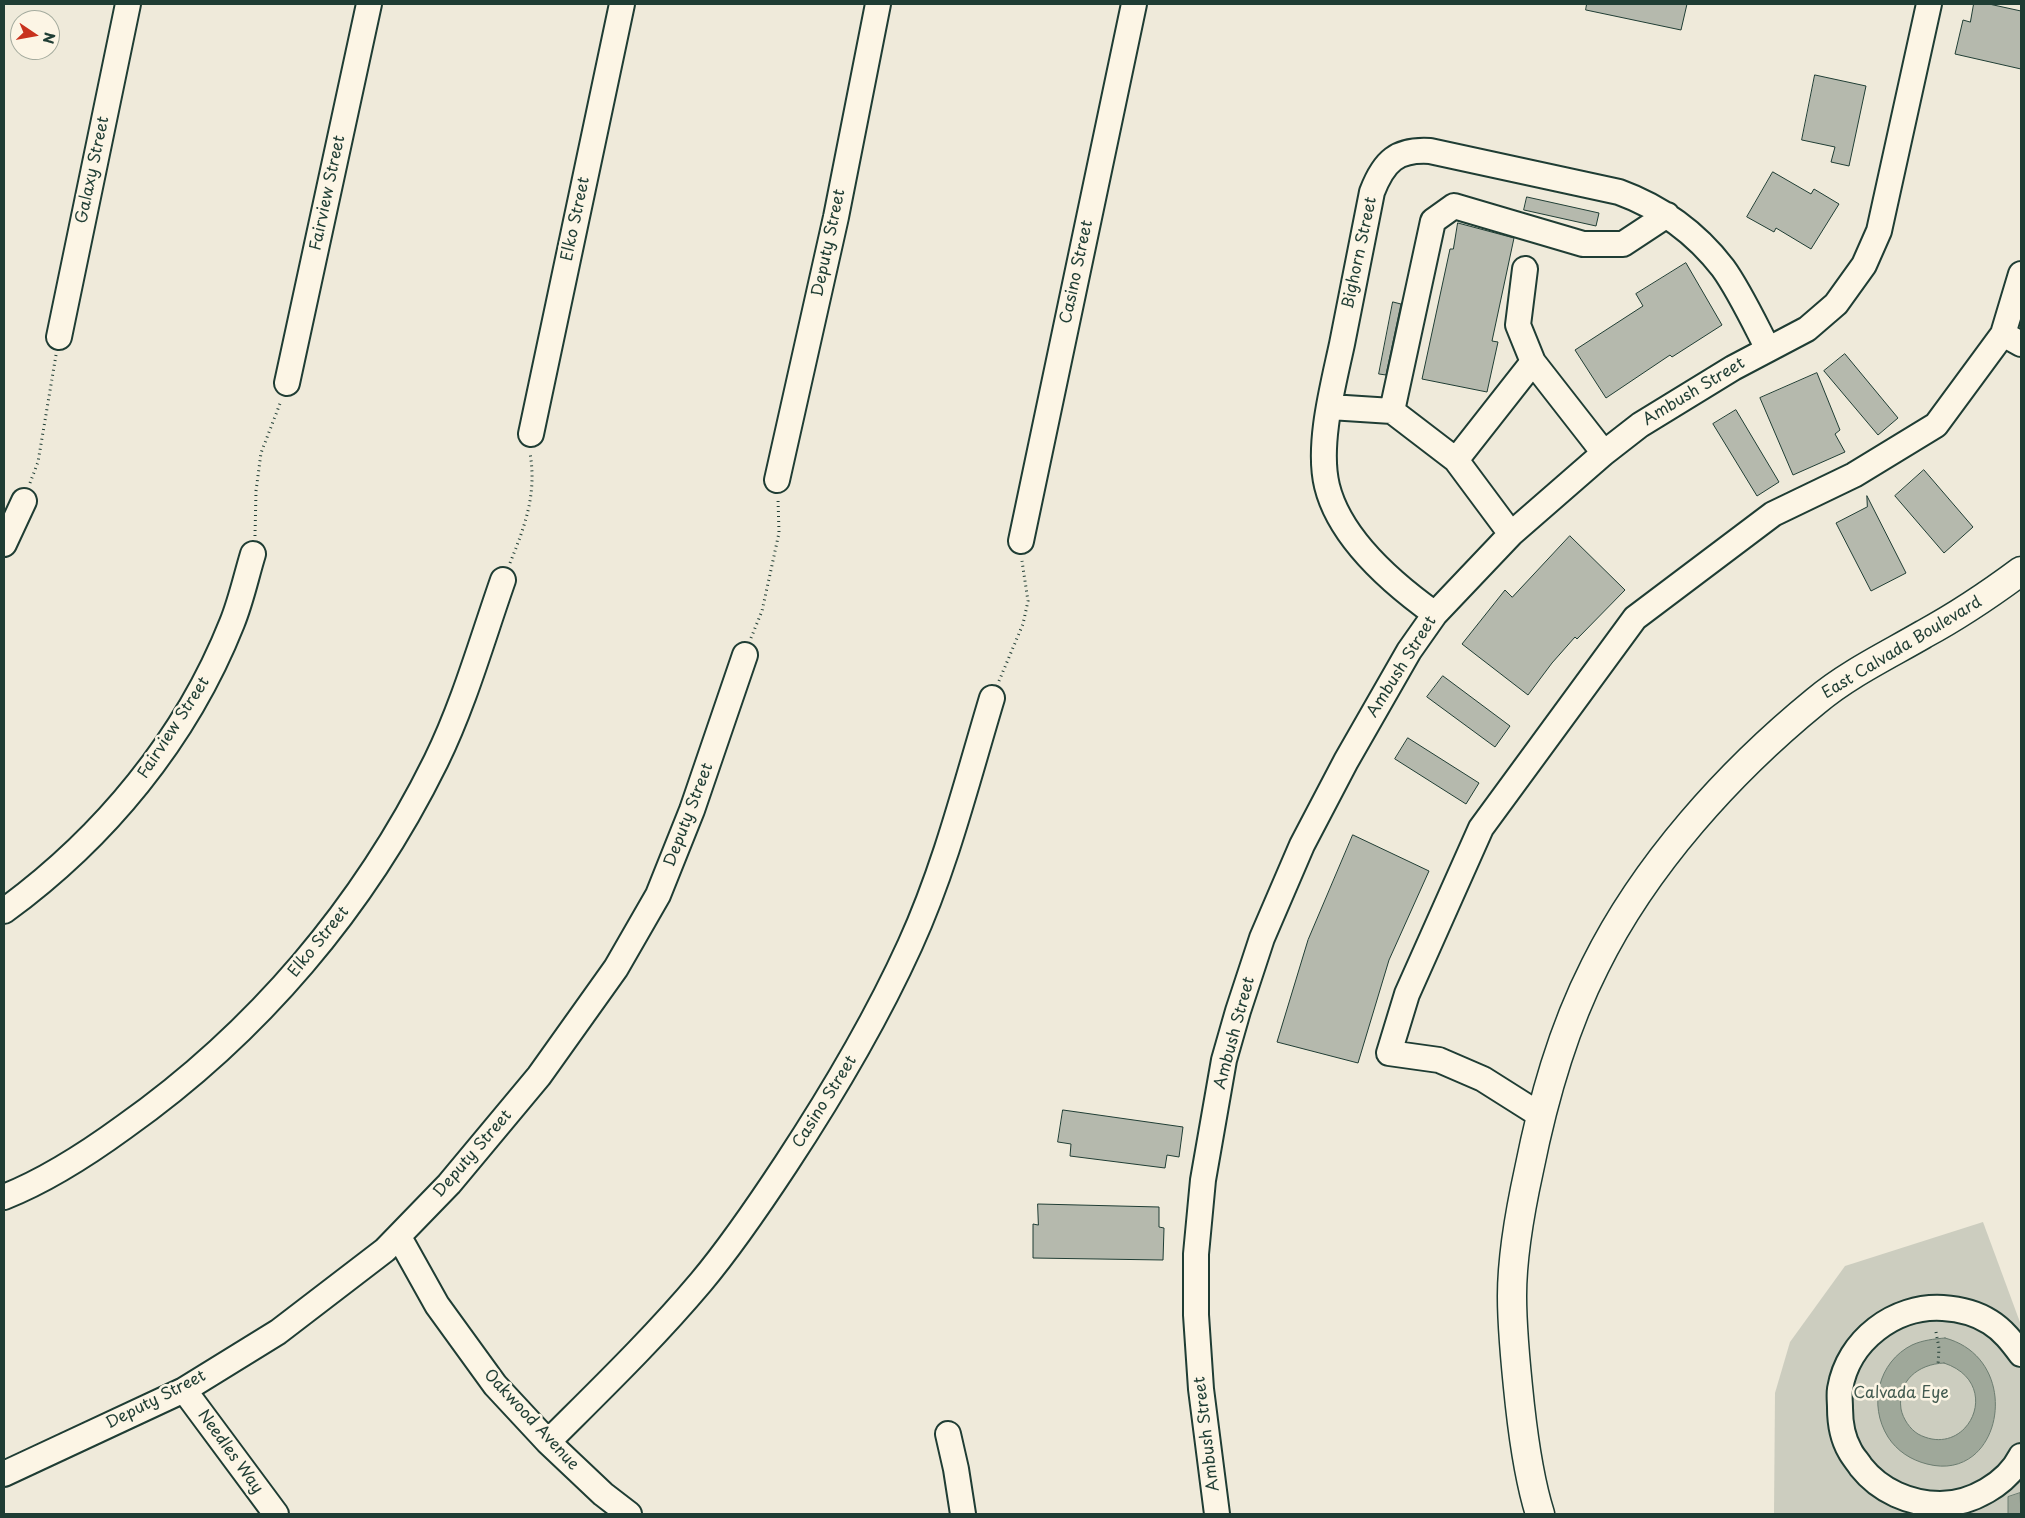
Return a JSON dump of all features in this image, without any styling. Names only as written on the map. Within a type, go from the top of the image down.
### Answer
[{"type":"main road","name":"East Calvada Boulevard","points":[[1540,1514],[1523,1434],[1512,1339],[1512,1292],[1520,1213],[1540,1115],[1560,1050],[1594,967],[1613,933],[1656,868],[1714,797],[1763,746],[1819,698],[1863,668],[1982,600],[2021,571]]},
{"type":"street","name":"Galaxy Street","points":[[59,337],[128,4]]},
{"type":"street","name":"Fairview Street","points":[[287,383],[369,4]]},
{"type":"street","name":"Elko Street","points":[[531,434],[622,4]]},
{"type":"street","name":"Deputy Street","points":[[777,480],[836,217],[878,4]]},
{"type":"street","name":"Casino Street","points":[[1021,541],[1134,4]]},
{"type":"street","name":"Ambush Street","points":[[1217,1514],[1200,1380],[1196,1316],[1196,1254],[1203,1180],[1224,1060],[1262,938],[1302,845],[1346,761],[1409,651],[1434,614],[1511,534],[1604,452],[1640,425],[1733,368],[1807,329],[1836,304],[1864,265],[1879,231],[1929,4]]},
{"type":"street","name":"Bighorn Street","points":[[1434,614],[1403,591],[1373,563],[1340,518],[1327,487],[1323,456],[1330,406],[1372,192],[1388,163],[1404,152],[1430,150],[1619,192],[1637,198],[1667,214],[1701,243],[1724,270],[1768,349]]},
{"type":"street","points":[[1392,410],[1433,221],[1454,206],[1583,244],[1623,244],[1667,214]]},
{"type":"street","points":[[1525,269],[1518,325],[1533,362],[1604,452]]},
{"type":"street","points":[[1540,1115],[1483,1079],[1439,1060],[1390,1053],[1407,994],[1481,828],[1635,618],[1773,514],[1854,475],[1936,425],[2012,339],[2021,274]]},
{"type":"street","points":[[1456,460],[1533,362]]},
{"type":"street","points":[[1330,406],[1392,410],[1456,460],[1511,534]]},
{"type":"street","points":[[4,544],[24,500]]},
{"type":"street","name":"Fairview Street","points":[[4,911],[36,888],[85,844],[134,790],[170,741],[211,670],[233,622],[253,554]]},
{"type":"street","name":"Elko Street","points":[[4,1197],[18,1192],[84,1156],[159,1103],[225,1047],[272,1000],[336,924],[380,862],[437,759],[466,689],[503,580]]},
{"type":"street","name":"Deputy Street","points":[[4,1474],[184,1390],[278,1332],[399,1237],[449,1184],[540,1076],[616,968],[661,886],[692,810],[745,655]]},
{"type":"street","name":"Casino Street","points":[[548,1442],[655,1334],[702,1281],[751,1217],[825,1106],[855,1054],[910,945],[945,858],[992,698]]},
{"type":"street","name":"Oakwood Avenue","points":[[399,1237],[437,1305],[495,1385],[548,1442],[603,1494],[629,1514]]},
{"type":"street","points":[[2021,1354],[2008,1337],[1989,1321],[1960,1309],[1928,1307],[1897,1315],[1870,1333],[1851,1358],[1840,1388],[1840,1420],[1850,1451],[1869,1476],[1895,1495],[1924,1509],[1943,1504],[1959,1508],[2002,1479],[2021,1456]]},
{"type":"street","name":"Needles Way","points":[[184,1390],[276,1514]]},
{"type":"street","points":[[948,1434],[963,1514]]},
{"type":"path","points":[[24,500],[38,462],[59,337]]},
{"type":"path","points":[[253,554],[256,491],[261,453],[287,383]]},
{"type":"path","points":[[503,580],[519,542],[532,495],[532,466],[529,449],[531,434]]},
{"type":"path","points":[[745,655],[762,611],[779,533],[777,480]]},
{"type":"path","points":[[992,698],[1023,624],[1028,601],[1020,552],[1021,541]]},
{"type":"path","points":[[1936,1332],[1939,1348],[1938,1365]]},
{"type":"green space","name":"Calvada Eye","points":[[1983,1222],[2021,1325],[2021,1514],[1774,1514],[1775,1393],[1790,1342],[1845,1266]]},
{"type":"shaded area","points":[[1945,1338],[1970,1350],[1987,1369],[1994,1392],[1995,1416],[1987,1438],[1973,1456],[1953,1465],[1927,1464],[1905,1454],[1888,1437],[1882,1425],[1878,1398],[1884,1373],[1900,1353],[1912,1345],[1924,1341]],"holes":[[[1944,1363],[1962,1373],[1973,1386],[1976,1401],[1973,1416],[1964,1429],[1952,1437],[1936,1440],[1915,1432],[1905,1420],[1901,1409],[1902,1390],[1906,1382],[1918,1371],[1935,1364]]]},
{"type":"shaded area","points":[[2020,1493],[2021,1514],[2008,1514],[2008,1497]]},
{"type":"building","points":[[1587,4],[1687,4],[1681,30],[1586,10]]},
{"type":"building","points":[[1974,4],[1989,4],[2021,11],[2021,69],[1955,54],[1963,20],[1970,22]]},
{"type":"building","points":[[1815,75],[1866,86],[1849,166],[1831,162],[1835,147],[1802,140]]},
{"type":"building","points":[[1773,172],[1811,194],[1814,189],[1839,204],[1811,249],[1776,228],[1774,232],[1747,217]]},
{"type":"building","points":[[1527,197],[1599,213],[1596,226],[1524,210]]},
{"type":"building","points":[[1458,223],[1514,238],[1492,341],[1498,342],[1487,392],[1422,379],[1450,249],[1453,249]]},
{"type":"building","points":[[1686,263],[1722,325],[1672,357],[1670,355],[1606,398],[1575,350],[1643,306],[1636,294]]},
{"type":"building","points":[[1393,302],[1401,304],[1386,375],[1379,374]]},
{"type":"building","points":[[1845,354],[1898,418],[1878,435],[1824,371]]},
{"type":"building","points":[[1817,373],[1840,430],[1835,434],[1845,452],[1793,475],[1760,398]]},
{"type":"building","points":[[1736,410],[1779,482],[1757,496],[1713,424]]},
{"type":"building","points":[[1924,470],[1973,527],[1944,553],[1895,496]]},
{"type":"building","points":[[1867,496],[1906,573],[1871,591],[1836,523],[1867,507]]},
{"type":"building","points":[[1570,536],[1625,590],[1577,639],[1575,637],[1552,663],[1528,695],[1462,644],[1505,590],[1512,597]]},
{"type":"building","points":[[1443,676],[1510,726],[1495,747],[1427,697]]},
{"type":"building","points":[[1408,738],[1479,783],[1466,804],[1395,759]]},
{"type":"building","points":[[1353,835],[1429,871],[1389,960],[1358,1063],[1277,1042],[1308,940]]},
{"type":"building","points":[[1063,1110],[1183,1127],[1179,1157],[1167,1155],[1165,1168],[1070,1156],[1071,1144],[1058,1142]]},
{"type":"building","points":[[1038,1204],[1159,1207],[1159,1227],[1164,1228],[1163,1260],[1033,1258],[1033,1224],[1038,1225]]}]
